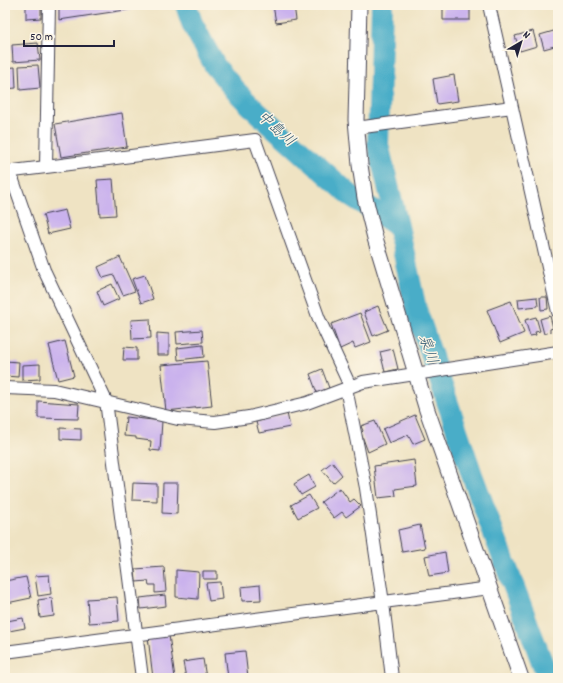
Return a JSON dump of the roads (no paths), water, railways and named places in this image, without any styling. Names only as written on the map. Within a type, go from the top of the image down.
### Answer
[{"type":"street","points":[[46,167],[49,5]]},
{"type":"street","points":[[359,5],[357,128],[365,198],[375,238],[427,410],[521,678]]},
{"type":"street","points":[[489,5],[558,312]]},
{"type":"street","points":[[357,128],[512,106]]},
{"type":"street","points":[[142,678],[106,401],[44,270],[7,172],[255,140],[319,319],[348,387],[366,488],[383,603],[392,678]]},
{"type":"street","points":[[5,388],[54,390],[178,419],[214,422],[250,417],[307,403],[363,382],[558,352]]},
{"type":"street","points":[[5,652],[490,588]]},
{"type":"waterway","name":"中島川","points":[[186,5],[192,23],[215,66],[235,90],[258,113],[350,195],[398,226]]},
{"type":"waterway","name":"泉川","points":[[382,5],[378,145],[416,309],[472,475],[548,678]]}]
